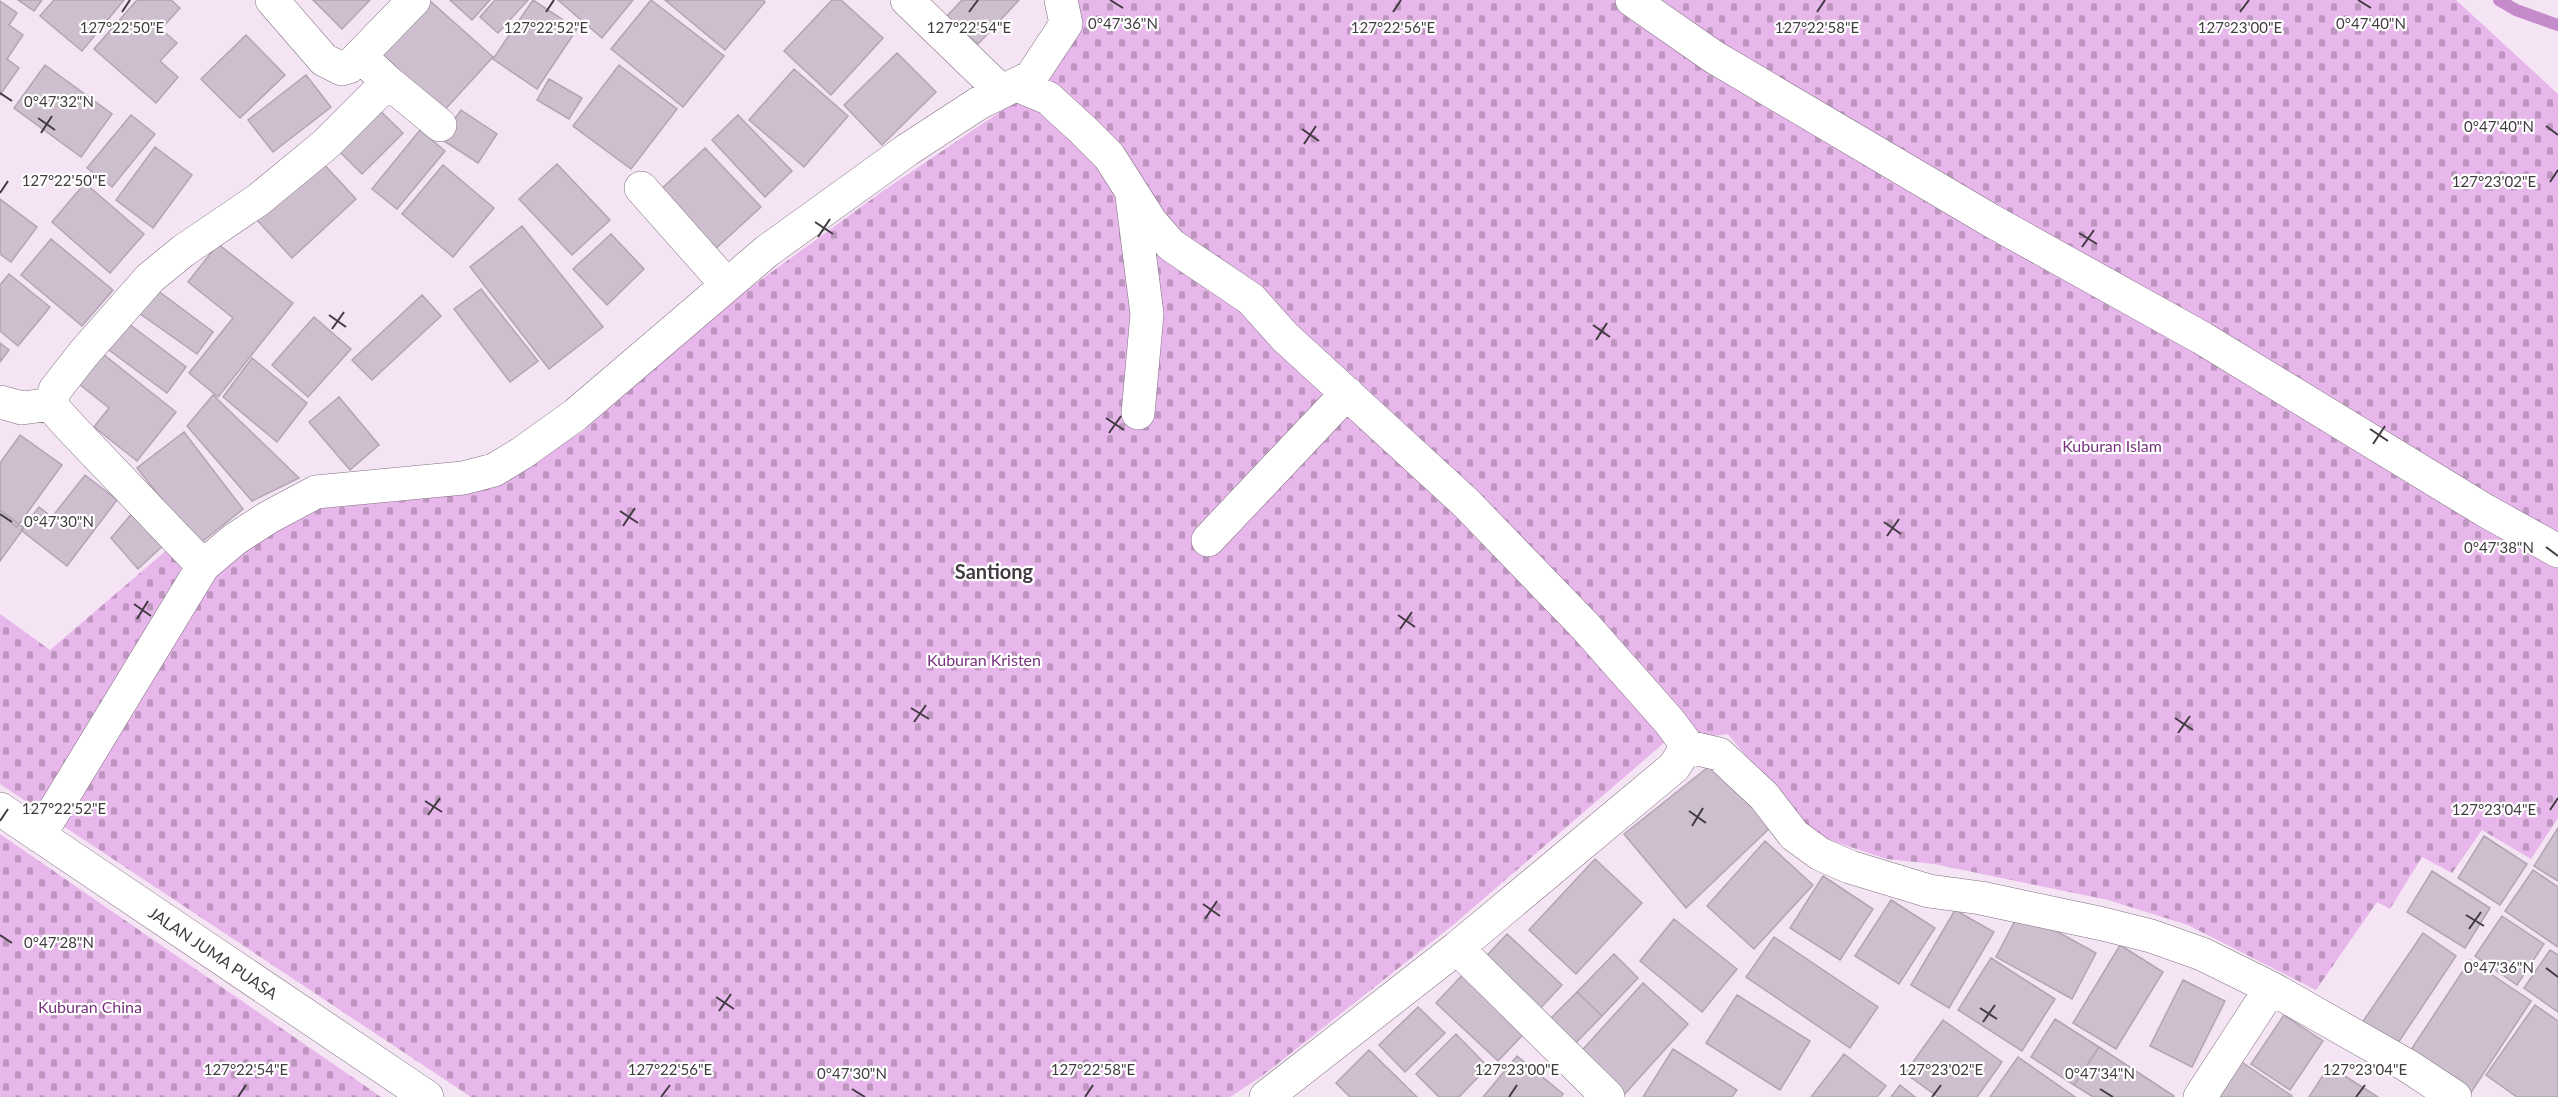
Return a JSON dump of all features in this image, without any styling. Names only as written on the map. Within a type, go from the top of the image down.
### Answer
[{"type":"street","points":[[272,0],[307,42],[333,67],[342,69],[350,67],[414,0]]},
{"type":"street","points":[[907,0],[1009,88],[1048,98],[1109,156],[1151,222],[1171,244],[1251,299],[1285,337],[1466,503],[1585,626],[1681,735],[1684,746],[1674,767],[1457,948],[1266,1097]]},
{"type":"street","points":[[39,836],[203,566],[269,517],[316,492],[463,478],[494,470],[575,415],[767,251],[898,156],[1031,77],[1066,24],[1061,0]]},
{"type":"street","points":[[1632,0],[1714,57],[1990,220],[2202,338],[2486,511],[2558,551]]},
{"type":"street","points":[[360,56],[440,125]]},
{"type":"street","points":[[203,566],[76,433],[53,404],[55,390],[112,318],[150,278],[183,251],[258,200],[318,151],[388,81]]},
{"type":"street","points":[[1130,186],[1147,314],[1138,413]]},
{"type":"street","points":[[641,188],[727,285]]},
{"type":"street","points":[[1209,540],[1347,393]]},
{"type":"street","points":[[0,402],[22,408],[53,404]]},
{"type":"street","points":[[1684,746],[1719,754],[1764,796],[1794,835],[1820,854],[1850,867],[1929,891],[1981,898],[2151,936],[2202,954],[2271,988],[2408,1066],[2455,1097]]},
{"type":"street","name":"JALAN JUMA PUASA","points":[[0,809],[427,1097]]},
{"type":"street","points":[[1457,948],[1608,1097]]},
{"type":"street","points":[[2200,1097],[2271,988]]},
{"type":"green space","name":"Kuburan Islam","points":[[1071,0],[2456,0],[2558,94],[2558,818],[2531,859],[2482,830],[2452,873],[2422,857],[2390,909],[2377,902],[2316,990],[2188,925],[2108,900],[1934,864],[1887,859],[1808,833],[1728,734],[1696,738],[1172,228],[1043,83]]},
{"type":"green space","name":"Kuburan Kristen","points":[[1025,95],[1230,288],[1517,570],[1665,742],[1453,925],[1262,1076],[1230,1097],[471,1097],[0,784],[0,614],[50,650],[175,543],[214,575],[311,505],[474,493],[582,432],[736,298],[883,191]]},
{"type":"green space","name":"Kuburan China","points":[[0,834],[381,1097],[0,1097]]},
{"type":"building","points":[[18,0],[42,0],[34,11]]},
{"type":"building","points":[[54,0],[124,0],[82,51],[40,16]]},
{"type":"building","points":[[137,0],[171,0],[180,8],[161,29],[177,43],[160,61],[178,77],[156,103],[94,49]]},
{"type":"building","points":[[313,0],[370,0],[342,29]]},
{"type":"building","points":[[429,0],[493,57],[440,115],[376,58]]},
{"type":"building","points":[[450,0],[490,0],[472,20]]},
{"type":"building","points":[[495,0],[528,0],[498,33],[480,17]]},
{"type":"building","points":[[533,0],[577,29],[537,89],[493,59]]},
{"type":"building","points":[[558,0],[633,0],[602,38]]},
{"type":"building","points":[[651,0],[724,56],[683,107],[611,49]]},
{"type":"building","points":[[665,0],[763,0],[765,2],[725,50]]},
{"type":"building","points":[[832,0],[841,0],[883,38],[831,95],[784,51]]},
{"type":"building","points":[[962,0],[1019,0],[978,44],[947,16]]},
{"type":"building","points":[[0,1],[17,13],[9,25],[23,35],[7,59],[19,68],[0,95]]},
{"type":"building","points":[[246,35],[285,75],[240,118],[201,79]]},
{"type":"building","points":[[897,53],[936,92],[882,145],[844,105]]},
{"type":"building","points":[[45,65],[112,114],[81,157],[14,108]]},
{"type":"building","points":[[619,65],[677,109],[631,169],[573,126]]},
{"type":"building","points":[[794,69],[848,116],[804,167],[749,120]]},
{"type":"building","points":[[306,75],[331,107],[273,152],[248,120]]},
{"type":"building","points":[[549,79],[582,98],[569,119],[537,100]]},
{"type":"building","points":[[374,105],[403,133],[362,174],[334,146]]},
{"type":"building","points":[[461,110],[497,134],[478,163],[441,139]]},
{"type":"building","points":[[131,115],[155,134],[112,187],[87,168]]},
{"type":"building","points":[[738,115],[792,171],[765,197],[712,140]]},
{"type":"building","points":[[420,130],[445,151],[397,209],[372,189]]},
{"type":"building","points":[[155,147],[192,175],[153,228],[116,200]]},
{"type":"building","points":[[705,148],[761,207],[713,251],[657,193]]},
{"type":"building","points":[[319,159],[356,199],[292,258],[255,218]]},
{"type":"building","points":[[557,164],[610,220],[572,255],[519,199]]},
{"type":"building","points":[[443,165],[494,208],[453,257],[402,214]]},
{"type":"building","points":[[85,183],[144,234],[110,273],[52,222]]},
{"type":"building","points":[[0,199],[37,227],[11,262],[0,254]]},
{"type":"building","points":[[522,226],[603,327],[549,369],[470,267]]},
{"type":"building","points":[[611,234],[644,269],[607,305],[573,269]]},
{"type":"building","points":[[51,239],[113,290],[82,326],[21,275]]},
{"type":"building","points":[[218,244],[293,303],[218,397],[189,373],[233,318],[188,282]]},
{"type":"building","points":[[9,274],[50,307],[18,346],[0,331],[0,285]]},
{"type":"building","points":[[149,284],[213,332],[197,354],[132,308]]},
{"type":"building","points":[[481,289],[538,361],[510,382],[454,309]]},
{"type":"building","points":[[422,295],[441,316],[372,380],[352,360]]},
{"type":"building","points":[[314,317],[351,349],[308,397],[272,365]]},
{"type":"building","points":[[125,321],[186,367],[167,393],[105,347]]},
{"type":"building","points":[[0,343],[9,350],[0,362]]},
{"type":"building","points":[[93,346],[176,412],[137,461],[94,427],[109,408],[69,376]]},
{"type":"building","points":[[252,358],[307,403],[277,442],[223,397]]},
{"type":"building","points":[[213,395],[299,478],[252,501],[187,426]]},
{"type":"building","points":[[339,397],[379,445],[350,470],[309,422]]},
{"type":"building","points":[[184,432],[243,509],[198,545],[137,468]]},
{"type":"building","points":[[20,435],[62,465],[17,527],[0,514],[0,463]]},
{"type":"building","points":[[85,475],[117,500],[67,566],[21,530],[39,507],[52,517]]},
{"type":"building","points":[[0,510],[24,528],[0,561]]},
{"type":"building","points":[[134,511],[169,540],[138,569],[111,538]]},
{"type":"building","points":[[1712,764],[1774,824],[1686,908],[1624,834]]},
{"type":"building","points":[[2558,828],[2558,881],[2534,866]]},
{"type":"building","points":[[2484,836],[2527,864],[2500,905],[2458,878]]},
{"type":"building","points":[[1765,841],[1813,885],[1754,949],[1707,906]]},
{"type":"building","points":[[1595,859],[1642,903],[1576,974],[1529,930]]},
{"type":"building","points":[[2533,870],[2558,887],[2558,947],[2505,911]]},
{"type":"building","points":[[2432,871],[2490,908],[2465,948],[2407,912]]},
{"type":"building","points":[[1823,876],[1873,909],[1840,960],[1790,928]]},
{"type":"building","points":[[1891,900],[1935,928],[1899,984],[1855,956]]},
{"type":"building","points":[[1955,910],[1994,932],[1949,1008],[1911,985]]},
{"type":"building","points":[[2020,911],[2096,953],[2072,999],[1996,957]]},
{"type":"building","points":[[2502,916],[2544,944],[2517,985],[2475,956]]},
{"type":"building","points":[[1674,919],[1737,969],[1702,1012],[1640,961]]},
{"type":"building","points":[[2423,933],[2456,956],[2396,1046],[2362,1023]]},
{"type":"building","points":[[1507,934],[1562,985],[1534,1015],[1479,964]]},
{"type":"building","points":[[1774,937],[1878,1007],[1850,1048],[1746,977]]},
{"type":"building","points":[[2120,945],[2163,972],[2116,1049],[2073,1023]]},
{"type":"building","points":[[2550,950],[2558,955],[2558,1012],[2524,988]]},
{"type":"building","points":[[1614,954],[1638,978],[1602,1016],[1577,992]]},
{"type":"building","points":[[1991,958],[2055,999],[2022,1051],[1958,1010]]},
{"type":"building","points":[[2470,960],[2531,1001],[2468,1097],[2405,1059]]},
{"type":"building","points":[[1469,968],[1531,1026],[1498,1061],[1436,1003]]},
{"type":"building","points":[[2183,980],[2225,1001],[2192,1067],[2150,1046]]},
{"type":"building","points":[[1643,983],[1688,1024],[1622,1097],[1576,1057]]},
{"type":"building","points":[[1577,992],[1602,1016],[1567,1052],[1542,1027]]},
{"type":"building","points":[[1737,995],[1810,1041],[1780,1090],[1706,1043]]},
{"type":"building","points":[[2535,1005],[2558,1021],[2558,1097],[2517,1097],[2486,1075]]},
{"type":"building","points":[[1418,1007],[1445,1033],[1405,1072],[1379,1045]]},
{"type":"building","points":[[2284,1015],[2323,1041],[2290,1090],[2251,1064]]},
{"type":"building","points":[[2055,1019],[2099,1047],[2074,1085],[2031,1057]]},
{"type":"building","points":[[1943,1020],[2002,1062],[1977,1097],[1938,1097],[1905,1073]]},
{"type":"building","points":[[1456,1034],[1488,1067],[1459,1097],[1439,1097],[1416,1074]]},
{"type":"building","points":[[2099,1047],[2174,1097],[2093,1097],[2074,1085]]},
{"type":"building","points":[[1673,1049],[1737,1090],[1732,1097],[1643,1097]]},
{"type":"building","points":[[1369,1050],[1417,1097],[1350,1097],[1336,1083]]},
{"type":"building","points":[[1844,1054],[1886,1086],[1877,1097],[1811,1097]]},
{"type":"building","points":[[1517,1056],[1563,1094],[1561,1097],[1483,1097]]},
{"type":"building","points":[[2233,1056],[2292,1096],[2292,1097],[2205,1097]]},
{"type":"building","points":[[2018,1057],[2075,1097],[1990,1097]]},
{"type":"building","points":[[2329,1066],[2378,1097],[2309,1097]]},
{"type":"building","points":[[1900,1085],[1915,1097],[1891,1097]]},
{"type":"waterway","points":[[2499,0],[2516,10],[2558,25]]},
{"type":"district","name":"Santiong","points":[[994,572]]}]
